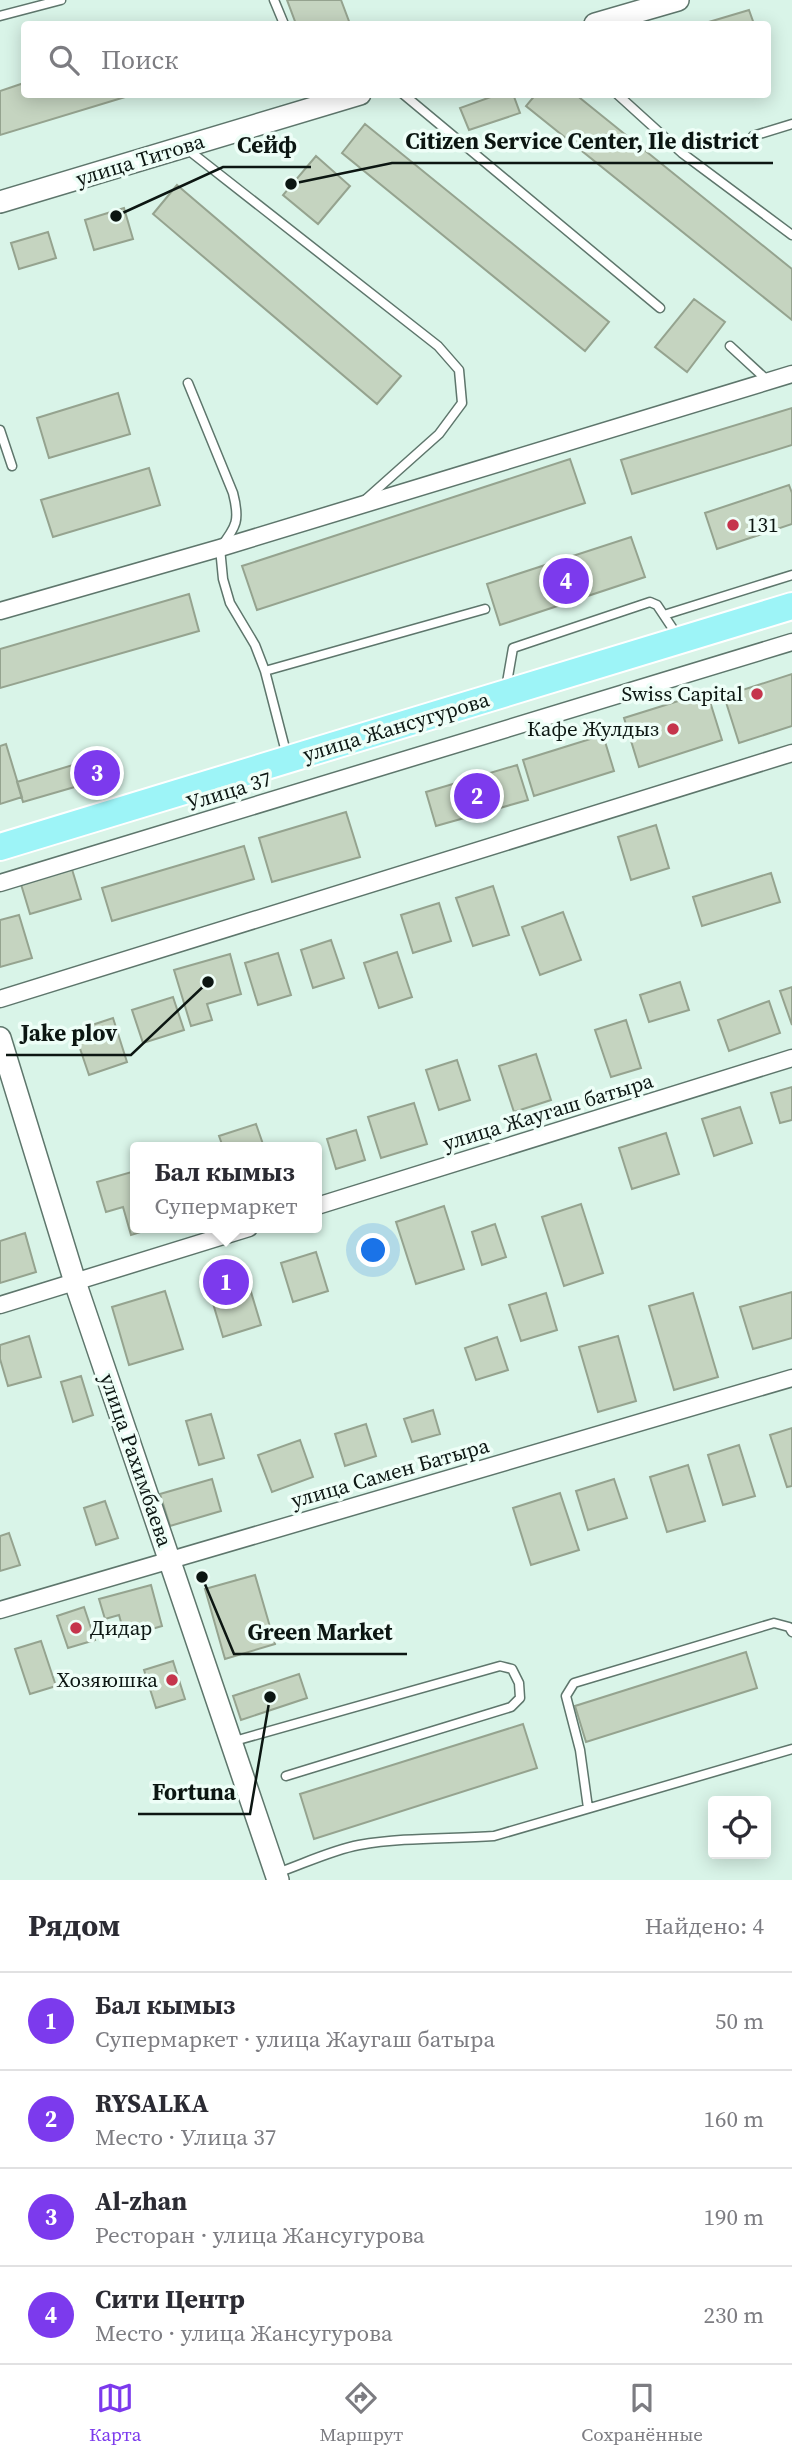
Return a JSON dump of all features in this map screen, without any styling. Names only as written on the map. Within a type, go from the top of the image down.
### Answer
[{"type":"main road","name":"улица Жансугурова","points":[[0,847],[792,606]]},
{"type":"street","points":[[605,21],[678,0]]},
{"type":"street","name":"улица Титова","points":[[0,202],[185,147],[315,101],[334,98]]},
{"type":"street","points":[[0,611],[220,548],[792,374]]},
{"type":"street","name":"Улица 37","points":[[0,883],[792,642]]},
{"type":"street","points":[[0,999],[792,752]]},
{"type":"street","name":"улица Рахимбаева","points":[[0,1038],[75,1282],[277,1877]]},
{"type":"street","name":"улица Жаугаш батыра","points":[[322,1204],[792,1058]]},
{"type":"street","points":[[0,1305],[233,1233]]},
{"type":"street","name":"улица Самен Батыра","points":[[0,1610],[792,1378]]},
{"type":"lane","points":[[0,16],[61,0]]},
{"type":"lane","points":[[274,0],[283,21]]},
{"type":"lane","points":[[408,98],[660,308]]},
{"type":"lane","points":[[621,98],[682,153],[792,235]]},
{"type":"lane","points":[[753,136],[792,124]]},
{"type":"lane","points":[[185,147],[411,324],[438,346],[459,370],[462,403],[439,434],[357,507]]},
{"type":"lane","points":[[730,346],[768,381]]},
{"type":"lane","points":[[188,383],[237,509],[238,519],[233,531],[220,548],[223,579],[230,603],[255,645],[265,671],[289,760]]},
{"type":"lane","points":[[0,430],[12,466]]},
{"type":"lane","points":[[664,615],[792,575]]},
{"type":"lane","points":[[505,694],[513,648],[650,602],[657,606],[681,640]]},
{"type":"lane","points":[[265,671],[485,609]]},
{"type":"lane","points":[[588,1808],[580,1750],[566,1696],[574,1683],[774,1623],[789,1628],[792,1632]]},
{"type":"lane","points":[[231,1742],[500,1666],[512,1669],[519,1682],[520,1698],[511,1707],[286,1776]]},
{"type":"lane","points":[[277,1877],[356,1845],[432,1837],[494,1836],[792,1749]]},
{"type":"building","points":[[287,0],[341,0],[349,21],[295,21]]},
{"type":"building","points":[[749,10],[753,21],[712,21]]},
{"type":"building","points":[[21,84],[21,98],[122,98],[0,135],[0,91]]},
{"type":"building","points":[[488,98],[514,98],[520,113],[469,130],[460,108]]},
{"type":"building","points":[[533,98],[580,98],[792,269],[792,320],[526,106]]},
{"type":"building","points":[[365,124],[609,322],[585,351],[342,153]]},
{"type":"building","points":[[316,156],[350,186],[318,224],[283,195]]},
{"type":"building","points":[[177,185],[401,376],[377,404],[153,214]]},
{"type":"building","points":[[124,208],[133,239],[94,250],[85,220]]},
{"type":"building","points":[[48,232],[56,258],[19,269],[11,243]]},
{"type":"building","points":[[694,299],[725,322],[687,372],[655,347]]},
{"type":"building","points":[[118,393],[130,434],[49,458],[37,418]]},
{"type":"building","points":[[792,408],[792,445],[632,494],[621,460]]},
{"type":"building","points":[[570,459],[585,503],[257,610],[242,566]]},
{"type":"building","points":[[149,468],[160,505],[53,537],[41,500]]},
{"type":"building","points":[[789,485],[792,493],[792,524],[717,549],[705,513]]},
{"type":"building","points":[[631,537],[645,577],[500,625],[487,584]]},
{"type":"building","points":[[189,594],[199,631],[0,688],[0,649]]},
{"type":"building","points":[[792,674],[792,726],[739,743],[724,696]]},
{"type":"building","name":"Кафе Жулдыз","points":[[707,692],[722,740],[639,767],[624,718]]},
{"type":"building","points":[[603,735],[614,771],[534,796],[523,760]]},
{"type":"building","points":[[6,744],[22,797],[0,804],[0,746]]},
{"type":"building","points":[[109,754],[116,775],[23,802],[17,782]]},
{"type":"building","points":[[517,765],[528,800],[436,826],[426,792]]},
{"type":"building","points":[[346,812],[360,857],[272,882],[259,838]]},
{"type":"building","points":[[656,825],[669,868],[631,880],[618,837]]},
{"type":"building","points":[[244,846],[254,879],[112,921],[102,888]]},
{"type":"building","points":[[71,866],[81,899],[30,914],[20,881]]},
{"type":"building","points":[[771,873],[780,902],[702,926],[693,897]]},
{"type":"building","points":[[493,886],[509,935],[473,946],[456,898]]},
{"type":"building","points":[[439,903],[451,941],[413,953],[401,915]]},
{"type":"building","points":[[563,912],[581,960],[540,975],[522,927]]},
{"type":"building","points":[[19,915],[32,958],[0,967],[0,920]]},
{"type":"building","points":[[331,940],[344,978],[313,988],[301,950]]},
{"type":"building","points":[[397,952],[412,997],[379,1008],[364,963]]},
{"type":"building","points":[[278,953],[291,995],[258,1005],[245,963]]},
{"type":"building","points":[[230,954],[241,994],[207,1004],[212,1020],[191,1026],[174,970]]},
{"type":"building","points":[[680,982],[689,1010],[649,1022],[640,995]]},
{"type":"building","points":[[792,987],[792,1025],[780,991]]},
{"type":"building","points":[[173,997],[184,1030],[143,1043],[132,1010]]},
{"type":"building","points":[[769,1001],[780,1033],[729,1051],[718,1020]]},
{"type":"building","points":[[113,1018],[127,1062],[89,1075],[74,1031]]},
{"type":"building","points":[[626,1020],[641,1068],[611,1077],[595,1030]]},
{"type":"building","points":[[536,1054],[551,1100],[514,1112],[499,1066]]},
{"type":"building","points":[[457,1060],[470,1100],[439,1110],[426,1070]]},
{"type":"building","points":[[792,1087],[792,1120],[780,1123],[771,1093]]},
{"type":"building","points":[[414,1103],[427,1144],[381,1158],[368,1117]]},
{"type":"building","points":[[740,1107],[752,1143],[714,1156],[702,1119]]},
{"type":"building","points":[[256,1124],[262,1142],[221,1142],[219,1136]]},
{"type":"building","points":[[356,1130],[365,1160],[336,1169],[327,1139]]},
{"type":"building","points":[[666,1133],[679,1174],[632,1189],[619,1148]]},
{"type":"building","points":[[130,1172],[130,1232],[123,1207],[106,1212],[97,1182]]},
{"type":"building","points":[[581,1204],[603,1273],[564,1286],[542,1217]]},
{"type":"building","points":[[444,1206],[464,1269],[416,1284],[396,1222]]},
{"type":"building","points":[[495,1224],[506,1257],[482,1265],[472,1232]]},
{"type":"building","points":[[25,1233],[36,1272],[0,1283],[0,1241]]},
{"type":"building","points":[[316,1252],[328,1291],[293,1302],[281,1263]]},
{"type":"building","points":[[244,1269],[261,1325],[223,1337],[206,1280]]},
{"type":"building","points":[[165,1291],[183,1349],[129,1365],[112,1307]]},
{"type":"building","points":[[792,1292],[792,1338],[753,1349],[740,1307]]},
{"type":"building","points":[[546,1293],[557,1330],[521,1341],[509,1305]]},
{"type":"building","points":[[693,1293],[718,1377],[674,1390],[649,1306]]},
{"type":"building","points":[[29,1336],[41,1377],[8,1386],[0,1359],[0,1345]]},
{"type":"building","points":[[618,1336],[636,1401],[598,1412],[579,1347]]},
{"type":"building","points":[[497,1337],[508,1370],[476,1380],[465,1348]]},
{"type":"building","points":[[81,1376],[93,1415],[73,1422],[61,1382]]},
{"type":"building","points":[[433,1410],[440,1434],[412,1442],[404,1419]]},
{"type":"building","points":[[211,1414],[224,1458],[199,1465],[186,1421]]},
{"type":"building","points":[[366,1424],[376,1456],[345,1466],[335,1434]]},
{"type":"building","points":[[792,1428],[792,1486],[787,1487],[770,1435]]},
{"type":"building","points":[[300,1440],[313,1477],[272,1492],[258,1455]]},
{"type":"building","points":[[739,1445],[755,1496],[723,1505],[708,1455]]},
{"type":"building","points":[[688,1465],[705,1521],[667,1532],[650,1477]]},
{"type":"building","points":[[212,1479],[221,1511],[170,1526],[160,1494]]},
{"type":"building","points":[[614,1479],[627,1518],[588,1530],[576,1491]]},
{"type":"building","points":[[560,1493],[579,1550],[531,1565],[513,1508]]},
{"type":"building","points":[[105,1501],[118,1538],[96,1545],[84,1508]]},
{"type":"building","points":[[9,1533],[20,1565],[0,1571],[0,1536]]},
{"type":"building","points":[[255,1575],[275,1644],[225,1659],[205,1589]]},
{"type":"building","points":[[151,1585],[162,1626],[125,1637],[119,1615],[105,1619],[99,1599]]},
{"type":"building","name":"Дидар","points":[[84,1607],[95,1640],[68,1648],[57,1616]]},
{"type":"building","points":[[41,1641],[56,1686],[30,1694],[15,1649]]},
{"type":"building","points":[[746,1652],[757,1688],[586,1742],[575,1706]]},
{"type":"building","points":[[173,1661],[185,1699],[156,1708],[144,1670]]},
{"type":"building","points":[[299,1674],[307,1698],[241,1720],[233,1696]]},
{"type":"building","points":[[523,1724],[537,1768],[314,1839],[300,1794]]},
{"type":"place","name":"Citizen Service Center, Ile district","points":[[291,184]]},
{"type":"place","name":"Сейф","points":[[116,216]]},
{"type":"place","name":"131","points":[[733,525]]},
{"type":"place","name":"Сити Центр","points":[[566,581]]},
{"type":"place","name":"Swiss Capital","points":[[757,694]]},
{"type":"place","name":"Кафе Жулдыз","points":[[673,729]]},
{"type":"place","name":"Al-zhan","points":[[97,773]]},
{"type":"place","name":"RYSALKA","points":[[477,796]]},
{"type":"place","name":"Jake plov","points":[[208,982]]},
{"type":"place","name":"Бал кымыз","points":[[226,1282]]},
{"type":"place","name":"Green Market","points":[[202,1577]]},
{"type":"place","name":"Дидар","points":[[76,1628]]},
{"type":"place","name":"Хозяюшка","points":[[172,1680]]},
{"type":"place","name":"Fortuna","points":[[270,1697]]}]
